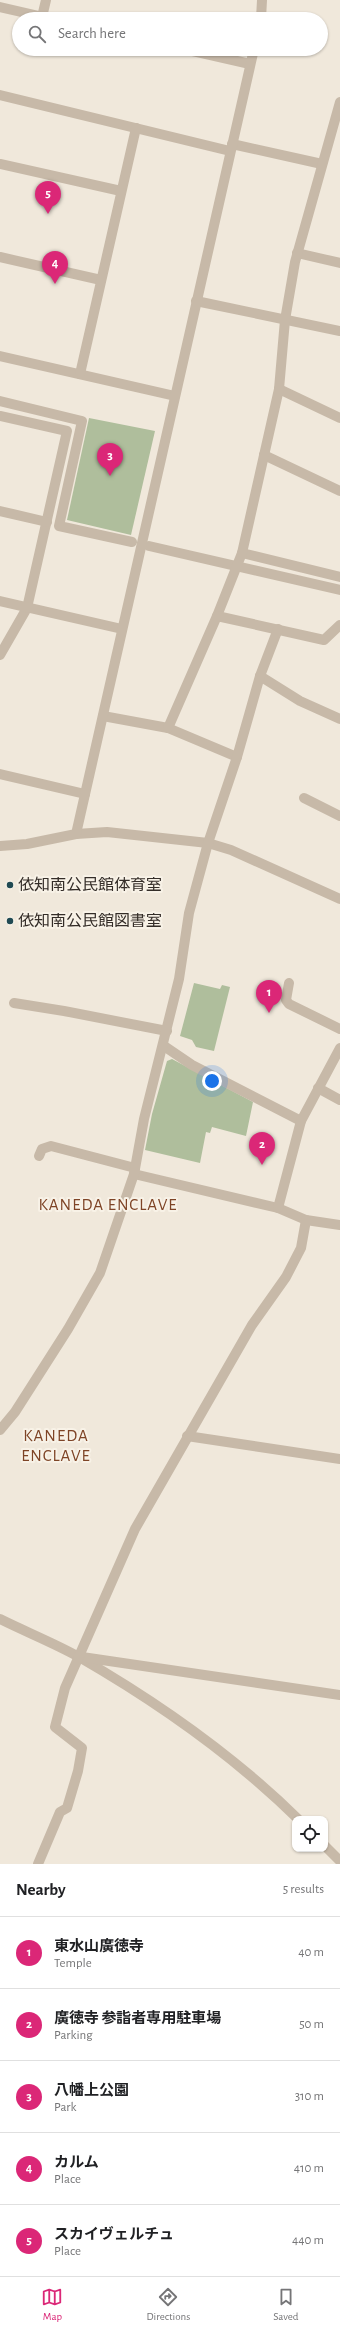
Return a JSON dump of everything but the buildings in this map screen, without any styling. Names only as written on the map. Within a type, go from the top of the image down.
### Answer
[{"type":"street","points":[[46,0],[47,12]]},
{"type":"street","points":[[261,12],[262,0]]},
{"type":"street","points":[[0,7],[21,12]]},
{"type":"street","points":[[215,56],[250,64]]},
{"type":"street","points":[[76,834],[252,56]]},
{"type":"street","points":[[0,96],[136,128],[322,164]]},
{"type":"street","points":[[168,728],[242,553],[279,389],[285,320],[297,253],[340,102]]},
{"type":"street","points":[[80,374],[136,128]]},
{"type":"street","points":[[0,164],[121,191]]},
{"type":"street","points":[[297,253],[340,263]]},
{"type":"street","points":[[0,257],[101,280]]},
{"type":"street","points":[[196,302],[340,331]]},
{"type":"street","points":[[0,356],[175,396]]},
{"type":"street","points":[[279,389],[340,418]]},
{"type":"street","points":[[0,401],[82,421],[58,526],[132,542]]},
{"type":"street","points":[[0,416],[67,431],[27,608],[0,655]]},
{"type":"street","points":[[264,455],[340,491]]},
{"type":"street","points":[[0,511],[47,522]]},
{"type":"street","points":[[150,546],[340,590]]},
{"type":"street","points":[[242,553],[340,577]]},
{"type":"street","points":[[0,602],[122,629]]},
{"type":"street","points":[[216,616],[324,640],[340,625]]},
{"type":"street","points":[[0,1430],[15,1412],[68,1329],[100,1273],[134,1171],[144,1119],[180,979],[189,913],[208,843],[237,756],[260,676],[278,629]]},
{"type":"street","points":[[260,676],[300,701],[340,719]]},
{"type":"street","points":[[103,716],[168,728],[237,756]]},
{"type":"street","points":[[0,774],[85,794]]},
{"type":"street","points":[[304,798],[340,816]]},
{"type":"street","points":[[0,846],[27,844],[76,834],[107,832],[208,843],[231,850],[339,898]]},
{"type":"street","points":[[289,983],[286,1000],[289,1004],[340,1029]]},
{"type":"street","points":[[14,1003],[64,1011],[167,1032]]},
{"type":"street","points":[[164,1046],[192,1065],[301,1121]]},
{"type":"street","points":[[278,1208],[301,1121],[340,1048]]},
{"type":"street","points":[[318,1088],[340,1100]]},
{"type":"street","points":[[39,1156],[42,1149],[51,1146],[134,1171],[278,1208],[306,1220],[340,1225]]},
{"type":"street","points":[[38,1864],[60,1812],[67,1808],[78,1772],[82,1748],[55,1727],[66,1688],[78,1656],[135,1530],[187,1436],[252,1325],[286,1277],[301,1248],[306,1220]]},
{"type":"street","points":[[187,1436],[340,1459]]},
{"type":"street","points":[[0,1619],[78,1656],[152,1703],[235,1762],[295,1816]]},
{"type":"street","points":[[78,1656],[340,1695]]},
{"type":"street","points":[[328,1849],[340,1861]]},
{"type":"green space","points":[[89,418],[155,431],[131,535],[67,520]]},
{"type":"green space","points":[[194,983],[220,989],[222,985],[230,987],[214,1051],[196,1047],[192,1040],[180,1036]]},
{"type":"green space","points":[[172,1059],[253,1102],[246,1136],[212,1127],[210,1133],[206,1132],[200,1163],[145,1150],[152,1114],[167,1061]]},
{"type":"place","name":"スカイヴェルチュ","points":[[48,214]]},
{"type":"place","name":"カルム","points":[[55,284]]},
{"type":"place","name":"八幡上公園","points":[[110,476]]},
{"type":"place","name":"依知南公民館体育室","points":[[10,885]]},
{"type":"place","name":"依知南公民館図書室","points":[[10,921]]},
{"type":"place","name":"東水山廣徳寺","points":[[269,1013]]},
{"type":"place","name":"廣徳寺 参詣者専用駐車場","points":[[262,1165]]},
{"type":"district","name":"KANEDA ENCLAVE","points":[[108,1204]]},
{"type":"district","name":"KANEDA ENCLAVE","points":[[56,1445]]}]
